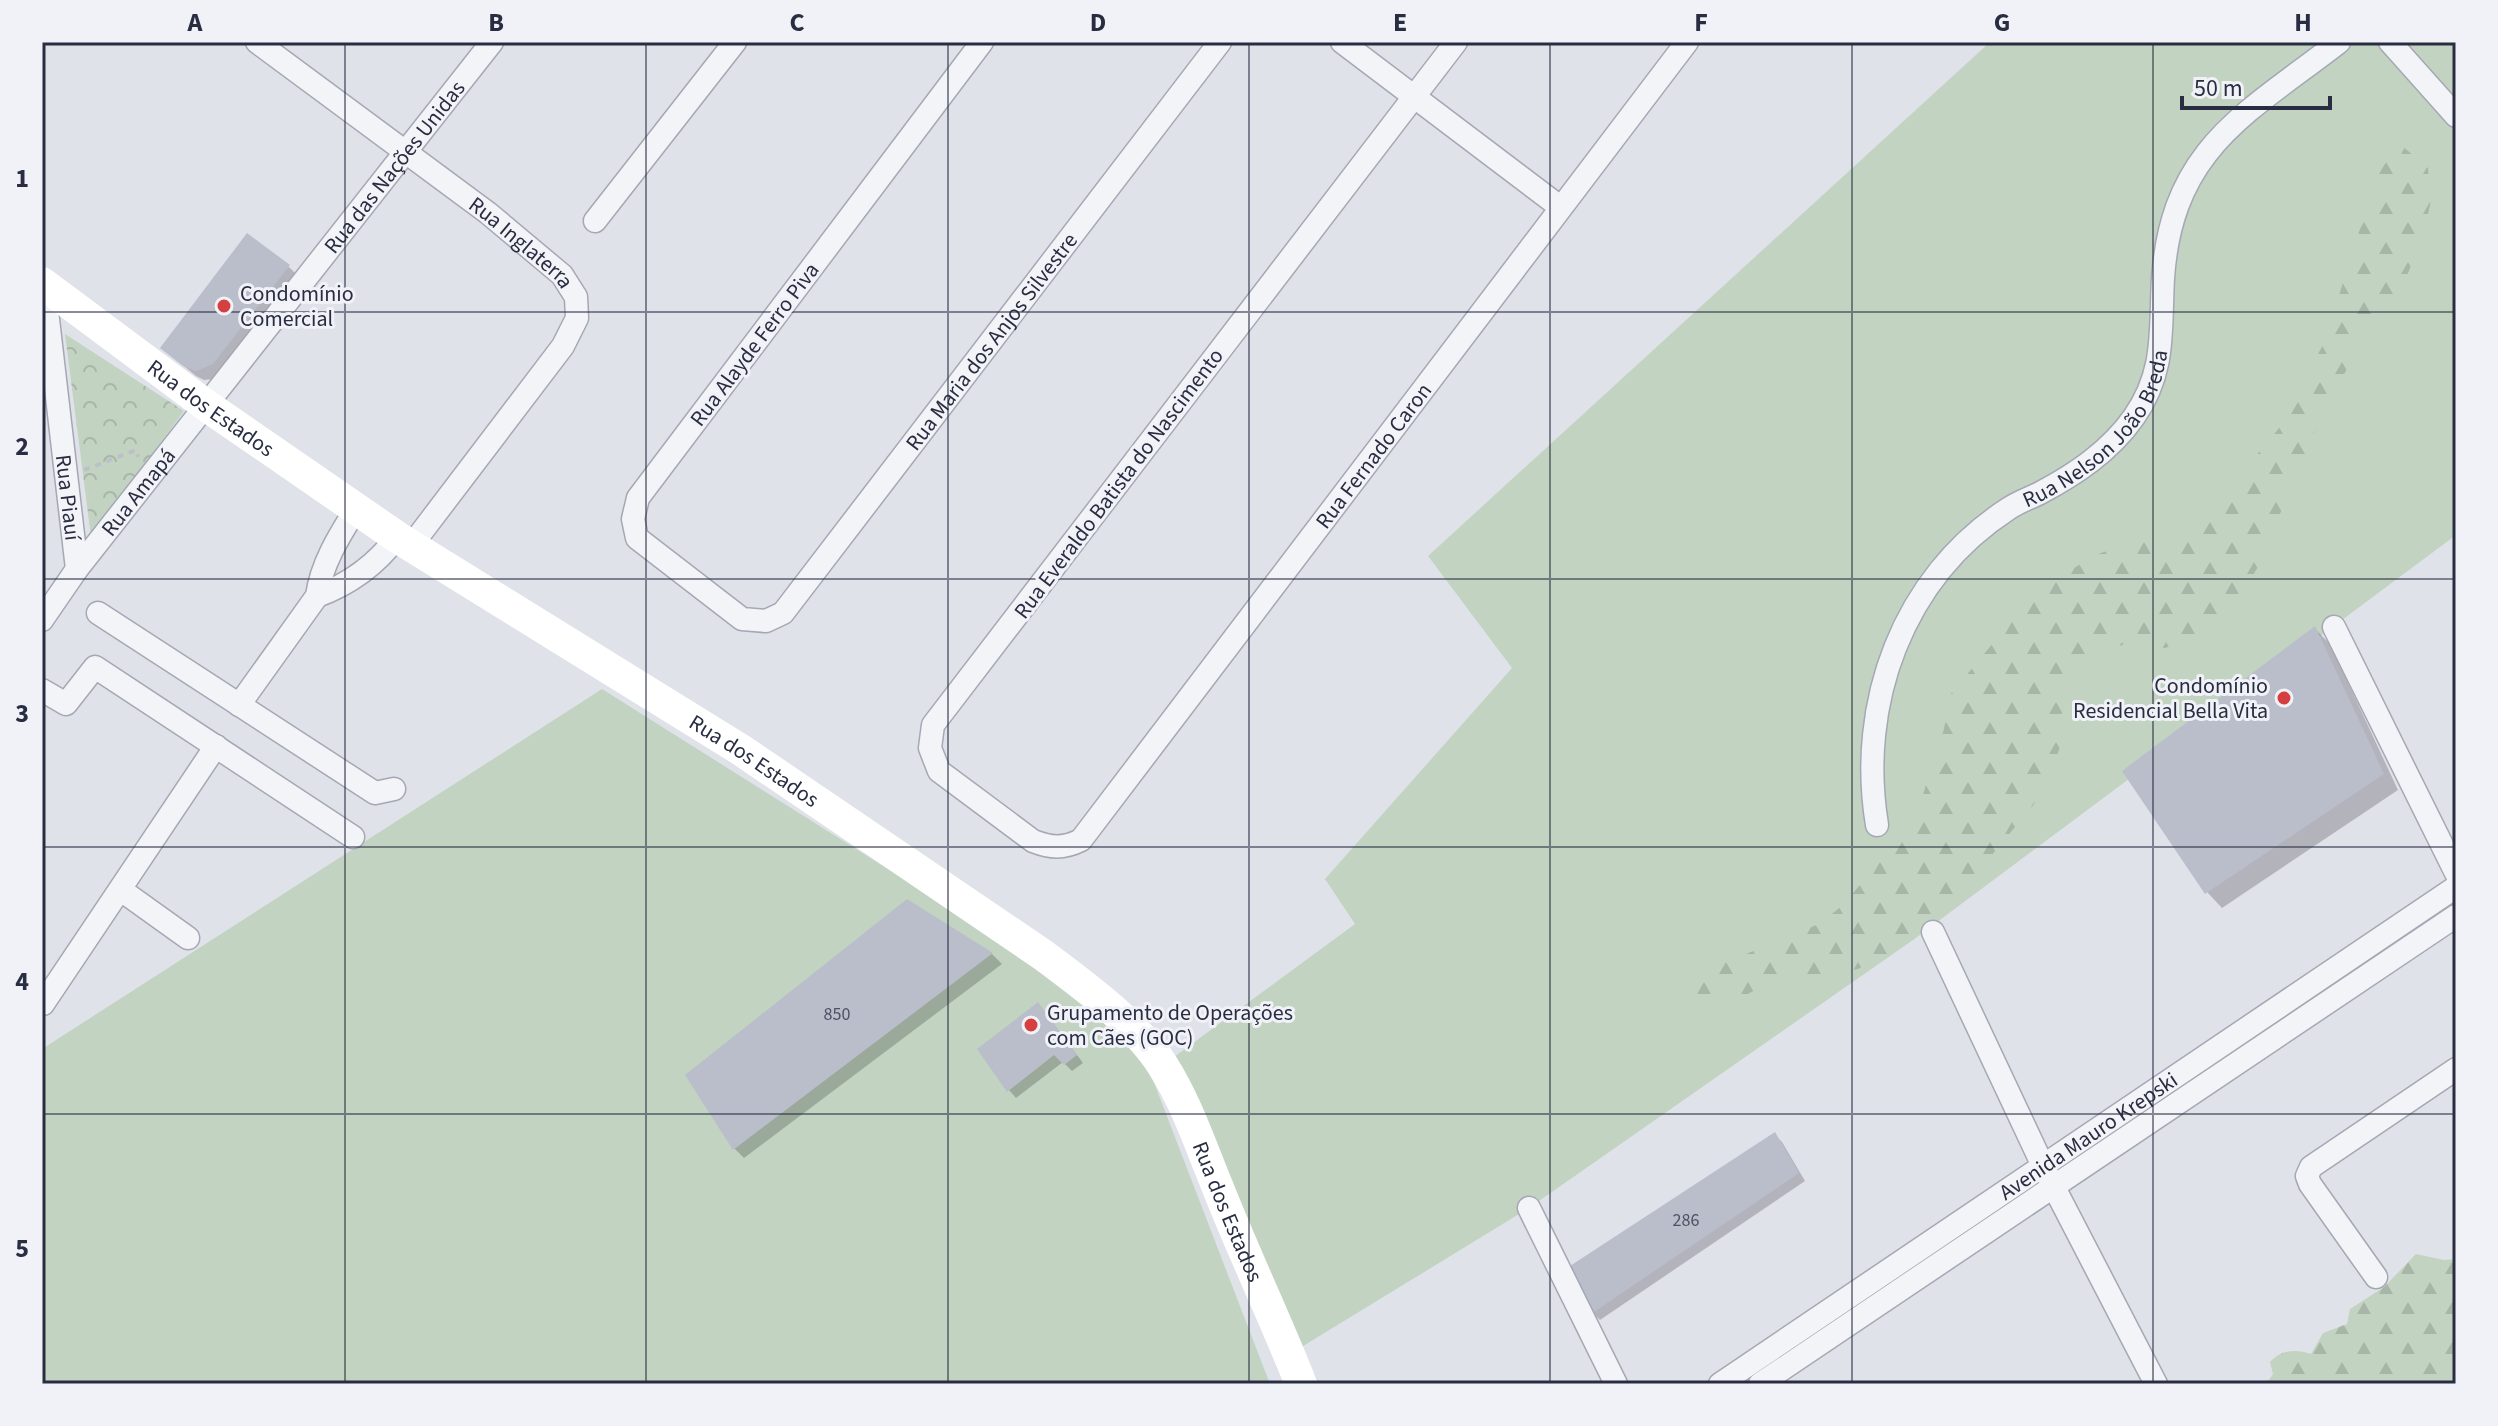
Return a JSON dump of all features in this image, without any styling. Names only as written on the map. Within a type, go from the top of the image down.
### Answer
[{"type":"street","name":"Rua Inglaterra","points":[[257,42],[488,213],[562,275],[576,297],[577,318],[563,346],[404,542]]},
{"type":"street","name":"Rua das Nações Unidas","points":[[207,406],[492,42]]},
{"type":"street","points":[[595,221],[735,42]]},
{"type":"street","name":"Rua Alayde Ferro Piva","points":[[753,622],[742,619],[637,538],[633,519],[638,498],[982,42]]},
{"type":"street","name":"Rua Maria dos Anjos Silvestre","points":[[753,622],[766,621],[783,613],[1220,42]]},
{"type":"street","points":[[1342,42],[1560,207]]},
{"type":"street","name":"Rua Everaldo Batista do Nascimento","points":[[1047,847],[1033,841],[939,771],[930,748],[933,725],[1456,42]]},
{"type":"street","name":"Rua Fernado Caron","points":[[1047,847],[1067,848],[1081,840],[1687,42]]},
{"type":"street","name":"Rua Nelson João Breda","points":[[1877,825],[1872,795],[1871,749],[1884,677],[1908,619],[1929,582],[1958,549],[1989,521],[2082,469],[2103,452],[2133,418],[2156,374],[2161,352],[2168,234],[2193,169],[2209,148],[2253,107],[2339,42]]},
{"type":"street","points":[[2390,42],[2456,116]]},
{"type":"street","name":"Rua dos Estados","points":[[43,284],[207,406],[404,542],[741,750],[1043,955],[1120,1017],[1163,1065],[1195,1128],[1301,1384]]},
{"type":"street","name":"Rua Piauí","points":[[43,284],[77,569]]},
{"type":"street","name":"Rua Amapá","points":[[42,620],[77,569],[207,406]]},
{"type":"street","points":[[239,705],[317,596],[319,582],[340,534],[356,509]]},
{"type":"street","points":[[317,596],[356,578],[385,553],[404,542]]},
{"type":"street","points":[[98,613],[375,793],[394,789]]},
{"type":"street","points":[[2334,627],[2456,873]]},
{"type":"street","points":[[42,690],[66,704],[95,667],[353,837]]},
{"type":"street","points":[[43,1004],[216,746]]},
{"type":"street","name":"Avenida Mauro Krepski","points":[[1720,1384],[2456,887]]},
{"type":"street","points":[[121,890],[188,938]]},
{"type":"street","name":"Avenida Mauro Krepski","points":[[1760,1384],[2456,916]]},
{"type":"street","points":[[1933,932],[2043,1166],[2156,1384]]},
{"type":"street","points":[[2376,1277],[2307,1176],[2311,1167],[2456,1069]]},
{"type":"street","points":[[1529,1208],[1616,1384]]},
{"type":"path","points":[[82,470],[136,450]]},
{"type":"green space","points":[[1990,42],[2456,42],[2456,535],[1913,940],[1529,1208],[1290,1354],[1159,1068],[1355,924],[1325,879],[1512,668],[1428,556]]},
{"type":"green space","points":[[2401,145],[2428,168],[2431,201],[2422,239],[2408,273],[2390,304],[2368,331],[2322,414],[2277,521],[2268,551],[2246,586],[2220,618],[2197,636],[2165,648],[2131,642],[2099,653],[2076,680],[2062,707],[2061,744],[2051,774],[2034,804],[1963,890],[1936,913],[1913,940],[1858,969],[1772,981],[1744,996],[1708,1004],[1690,989],[1717,966],[1821,923],[1844,904],[1915,819],[1944,729],[1949,696],[2039,588],[2098,554],[2130,543],[2163,540],[2195,529],[2285,421],[2299,387],[2334,326],[2340,292],[2378,172]]},
{"type":"green space","points":[[65,334],[184,411],[91,537]]},
{"type":"green space","points":[[602,689],[1050,971],[1137,1054],[1153,1080],[1270,1384],[42,1384],[42,1049]]},
{"type":"green space","points":[[2416,1254],[2444,1260],[2456,1259],[2456,1384],[2252,1384],[2269,1380],[2273,1374],[2270,1362],[2285,1352],[2311,1354],[2323,1333],[2347,1324],[2350,1309],[2384,1287]]},
{"type":"building","name":"Condomínio Comercial","points":[[247,233],[290,265],[213,364],[196,371],[183,366],[160,348]]},
{"type":"building","name":"Condomínio Residencial Bella Vita","points":[[2315,626],[2384,774],[2205,894],[2122,771]]},
{"type":"building","points":[[907,899],[993,953],[733,1150],[685,1075]]},
{"type":"building","name":"Grupamento de Operações com Cães (GOC)","points":[[1038,1002],[1077,1055],[1064,1065],[1054,1055],[1007,1092],[977,1049]]},
{"type":"building","points":[[1775,1132],[1799,1173],[1591,1314],[1570,1266]]},
{"type":"place","name":"Condomínio Comercial","points":[[224,306]]},
{"type":"place","name":"Condomínio Residencial Bella Vita","points":[[2284,698]]},
{"type":"place","name":"Grupamento de Operações com Cães (GOC)","points":[[1031,1025]]}]
